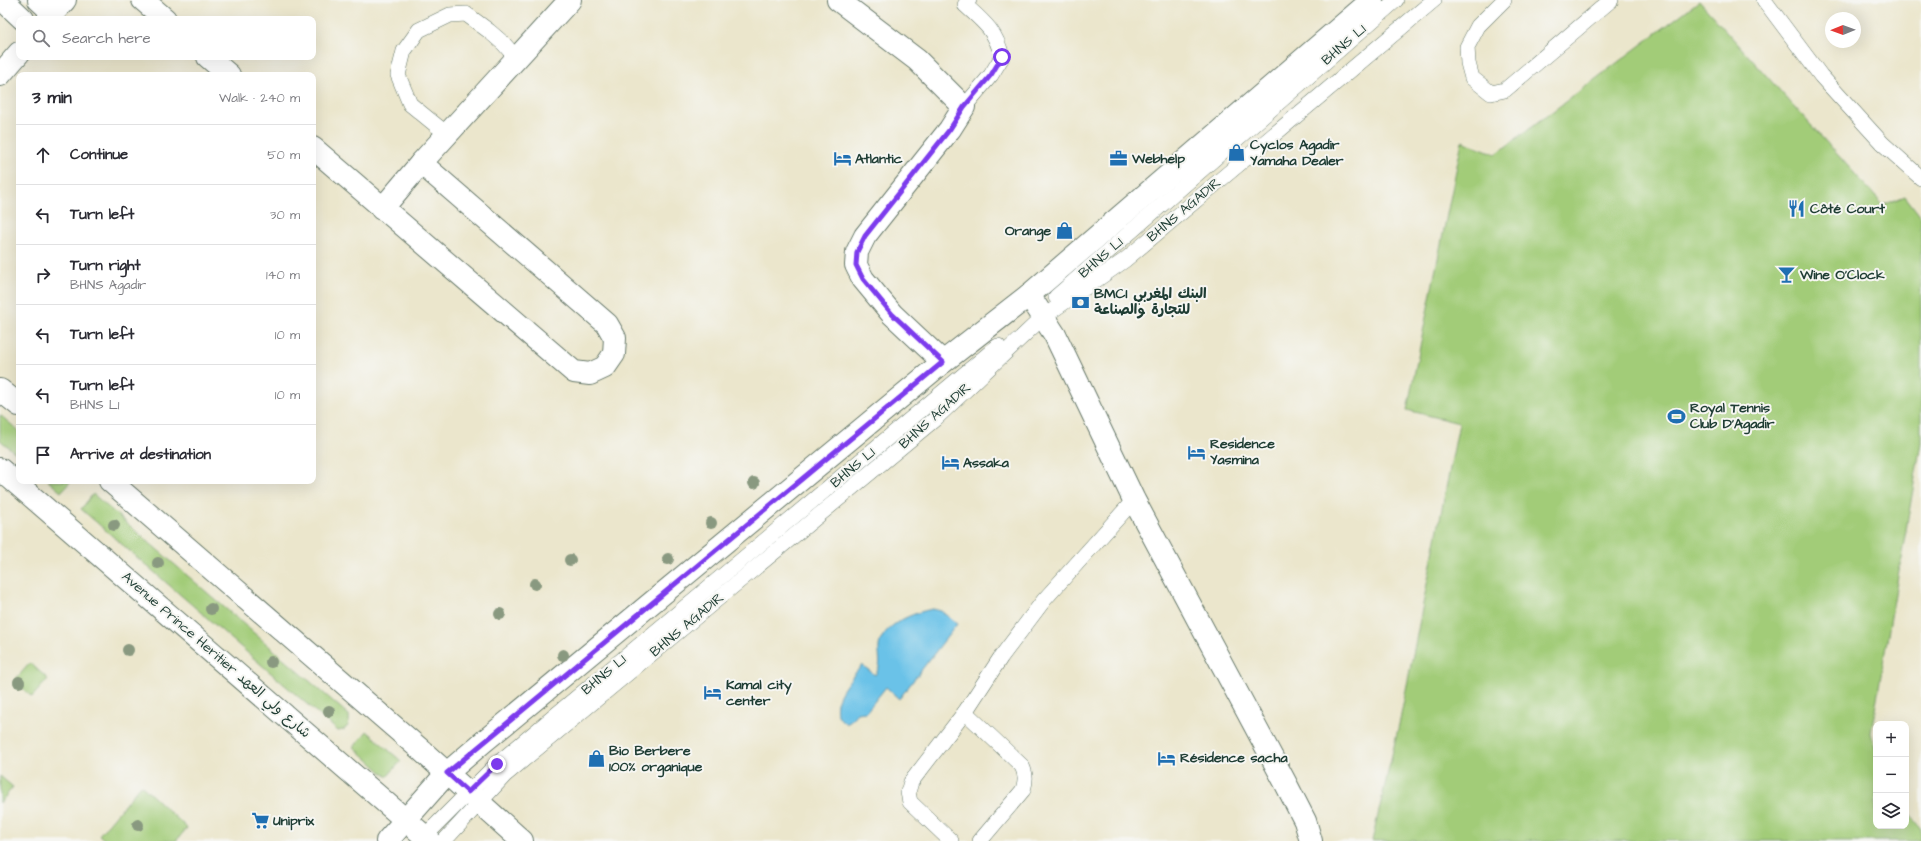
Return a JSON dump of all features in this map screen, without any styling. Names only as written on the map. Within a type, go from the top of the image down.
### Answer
[{"type":"street","points":[[143,0],[162,16]]},
{"type":"street","points":[[382,208],[421,163],[570,0]]},
{"type":"street","points":[[838,0],[917,60],[941,82],[964,107],[950,129],[865,236],[857,252],[856,265],[863,279],[892,314],[943,362]]},
{"type":"street","name":"BHNS AGADIR","points":[[387,841],[447,773],[943,362],[1037,308],[1372,0]]},
{"type":"street","points":[[7,4],[20,16]]},
{"type":"street","points":[[0,75],[16,56]]},
{"type":"street","points":[[212,60],[226,72]]},
{"type":"street","points":[[316,151],[574,372],[590,374],[605,368],[614,354],[615,338],[607,324],[421,163]]},
{"type":"street","points":[[1037,308],[1055,335],[1134,500],[1299,808],[1311,841]]},
{"type":"street","points":[[0,390],[16,403]]},
{"type":"street","name":"Avenue Prince Heritier شارع ولي العهد","points":[[0,469],[16,483]]},
{"type":"street","name":"Avenue Prince Heritier شارع ولي العهد","points":[[17,484],[430,840]]},
{"type":"street","points":[[113,484],[447,773],[522,841]]},
{"type":"lane","points":[[964,107],[991,75],[1002,57],[999,43],[991,29],[965,5],[969,0]]},
{"type":"lane","name":"BHNS L1","points":[[1037,308],[1396,0]]},
{"type":"lane","name":"BHNS AGADIR","points":[[430,840],[474,797],[505,775],[935,419],[1037,308],[1125,260],[1434,0]]},
{"type":"lane","points":[[1504,0],[1478,26],[1467,47],[1468,63],[1472,78],[1491,93],[1505,90],[1611,0]]},
{"type":"lane","points":[[1764,0],[1821,76],[1882,143],[1921,178]]},
{"type":"lane","points":[[448,135],[410,104],[398,75],[404,51],[419,30],[450,15],[466,14],[489,30],[517,59]]},
{"type":"lane","points":[[950,841],[910,802],[908,792],[911,782],[965,712],[1001,657],[1044,600],[1134,500]]},
{"type":"lane","points":[[965,712],[1022,766],[1026,773],[1026,782],[1023,790],[980,841]]},
{"type":"lane","points":[[430,840],[474,797]]},
{"type":"green space","name":"Royal Tennis Club D'Agadir","points":[[1699,1],[1883,205],[1905,196],[1921,217],[1921,443],[1871,733],[1873,740],[1873,829],[1909,829],[1909,814],[1921,829],[1921,841],[1372,841],[1400,720],[1459,423],[1407,410],[1462,141],[1496,154]]},
{"type":"green space","points":[[0,415],[16,428],[16,453],[0,440]]},
{"type":"green space","points":[[52,484],[68,484],[61,492]]},
{"type":"green space","points":[[93,494],[349,715],[348,726],[338,731],[81,509]]},
{"type":"green space","points":[[30,663],[48,679],[32,697],[14,681]]},
{"type":"green space","points":[[367,731],[401,761],[387,777],[354,747]]},
{"type":"green space","points":[[0,776],[13,787],[0,803]]},
{"type":"green space","points":[[141,785],[187,828],[176,841],[106,841],[99,835]]},
{"type":"water","points":[[933,609],[941,611],[957,624],[899,699],[886,687],[866,712],[857,713],[847,724],[840,718],[837,711],[837,703],[845,686],[862,665],[875,675],[880,664],[879,646],[881,639],[892,626],[908,616]]},
{"type":"place","name":"Cyclos Agadir Yamaha Dealer","points":[[1237,153]]},
{"type":"place","name":"Atlantic","points":[[842,159]]},
{"type":"place","name":"Webhelp","points":[[1119,159]]},
{"type":"place","name":"Côté Court","points":[[1797,209]]},
{"type":"place","name":"Orange","points":[[1064,231]]},
{"type":"place","name":"Wine O'Clock","points":[[1787,275]]},
{"type":"place","name":"BMCI البنك المغربي للتجارة والصناعة","points":[[1081,302]]},
{"type":"place","name":"Royal Tennis Club D'Agadir","points":[[1677,416]]},
{"type":"place","name":"Residence Yasmina","points":[[1197,452]]},
{"type":"place","name":"Assaka","points":[[950,463]]},
{"type":"place","name":"Kamal city center","points":[[713,693]]},
{"type":"place","name":"Résidence sacha","points":[[1167,758]]},
{"type":"place","name":"Bio Berbere 100% organique","points":[[596,759]]},
{"type":"place","name":"Uniprix","points":[[260,821]]},
{"type":"route","points":[[497,764],[468,792],[447,773],[943,362],[892,314],[863,279],[856,265],[857,252],[865,236],[950,129],[964,107],[991,75],[1002,57]]}]
